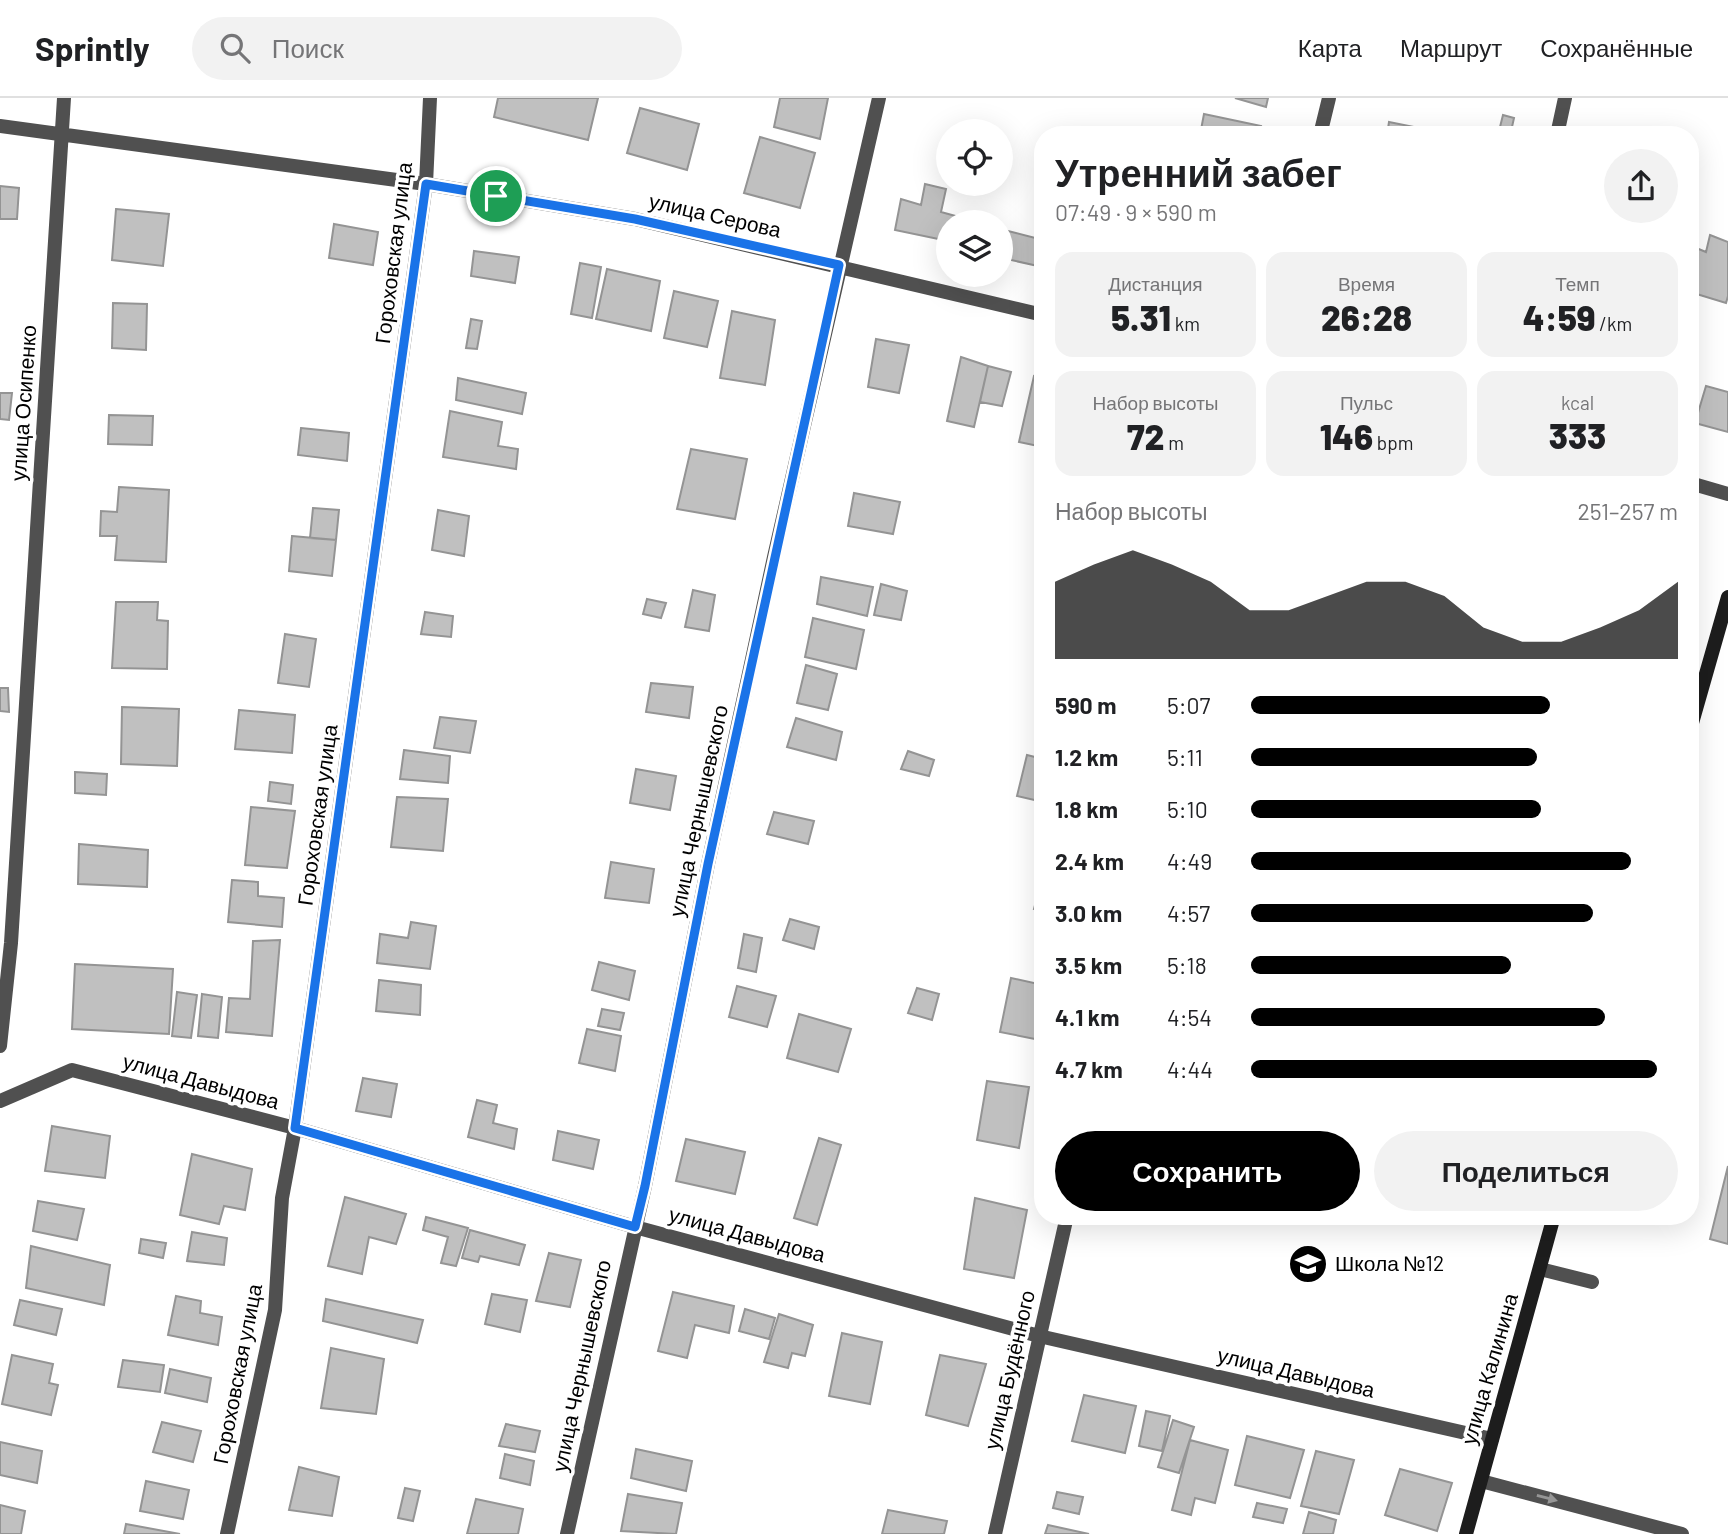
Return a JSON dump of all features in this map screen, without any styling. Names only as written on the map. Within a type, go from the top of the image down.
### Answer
[{"type":"street","name":"улица Осипенко","points":[[0,1046],[11,943],[64,98]]},
{"type":"street","name":"Гороховская улица","points":[[228,1534],[275,1310],[282,1198],[295,1128],[426,184],[430,98]]},
{"type":"street","name":"улица Чернышевского","points":[[567,1534],[645,1186],[708,864],[839,265],[879,98]]},
{"type":"street","points":[[1322,126],[1329,98]]},
{"type":"street","points":[[1559,126],[1565,98]]},
{"type":"street","name":"улица Серова","points":[[0,126],[426,184],[635,219],[1034,313]]},
{"type":"street","points":[[1699,486],[1728,494]]},
{"type":"street","points":[[1699,698],[1728,597]]},
{"type":"street","name":"улица Давыдова","points":[[0,1101],[72,1070],[295,1128],[635,1227],[1039,1336],[1492,1439]]},
{"type":"street","name":"улица Будённого","points":[[995,1534],[1065,1225]]},
{"type":"street","name":"улица Калинина","points":[[1466,1534],[1552,1225]]},
{"type":"street","points":[[1540,1269],[1592,1282]]},
{"type":"street","points":[[1481,1481],[1682,1534]]},
{"type":"building","points":[[498,98],[598,98],[588,140],[494,117]]},
{"type":"building","points":[[780,98],[828,98],[820,139],[774,127]]},
{"type":"building","points":[[1235,98],[1268,98],[1266,107]]},
{"type":"building","points":[[640,108],[699,124],[687,170],[627,153]]},
{"type":"building","points":[[1204,114],[1261,126],[1202,126]]},
{"type":"building","points":[[1503,115],[1514,118],[1512,126],[1500,126]]},
{"type":"building","points":[[1389,122],[1409,126],[1388,126]]},
{"type":"building","points":[[760,137],[815,153],[800,208],[744,193]]},
{"type":"building","points":[[925,184],[936,187],[936,196],[944,196],[941,210],[936,210],[936,239],[895,230],[901,199],[921,205]]},
{"type":"building","points":[[0,186],[19,188],[17,219],[0,219]]},
{"type":"building","points":[[116,209],[169,214],[163,266],[112,260]]},
{"type":"building","points":[[334,224],[378,232],[373,265],[329,258]]},
{"type":"building","points":[[1013,232],[1034,238],[1034,265],[1013,260]]},
{"type":"building","points":[[1710,235],[1728,242],[1726,303],[1699,295],[1699,249],[1706,252]]},
{"type":"building","points":[[474,251],[519,257],[515,283],[471,276]]},
{"type":"building","points":[[580,263],[601,267],[592,318],[571,314]]},
{"type":"building","points":[[607,269],[660,281],[651,331],[596,319]]},
{"type":"building","points":[[674,291],[718,301],[707,347],[664,338]]},
{"type":"building","points":[[113,303],[147,304],[146,350],[112,348]]},
{"type":"building","points":[[732,311],[775,320],[765,385],[720,378]]},
{"type":"building","points":[[471,319],[482,321],[477,349],[466,348]]},
{"type":"building","points":[[876,339],[909,345],[899,393],[868,387]]},
{"type":"building","points":[[961,357],[988,366],[974,427],[947,421]]},
{"type":"building","points":[[988,366],[1011,372],[1002,406],[980,402]]},
{"type":"building","points":[[1034,376],[1034,445],[1019,442]]},
{"type":"building","points":[[458,378],[526,393],[522,414],[456,400]]},
{"type":"building","points":[[1706,386],[1728,392],[1728,432],[1699,424],[1699,410]]},
{"type":"building","points":[[0,393],[12,393],[9,420],[0,419]]},
{"type":"building","points":[[450,411],[502,422],[498,446],[518,449],[516,469],[443,457]]},
{"type":"building","points":[[109,415],[153,416],[152,445],[108,444]]},
{"type":"building","points":[[301,428],[349,433],[347,461],[298,455]]},
{"type":"building","points":[[691,449],[747,459],[735,519],[677,509]]},
{"type":"building","points":[[119,487],[169,490],[166,562],[115,560],[117,536],[100,536],[101,511],[117,512]]},
{"type":"building","points":[[854,493],[900,502],[893,534],[848,526]]},
{"type":"building","points":[[313,508],[339,510],[336,540],[310,538]]},
{"type":"building","points":[[438,510],[469,516],[464,556],[432,550]]},
{"type":"building","points":[[292,536],[336,540],[332,576],[289,571]]},
{"type":"building","points":[[821,577],[873,587],[867,616],[817,604]]},
{"type":"building","points":[[881,584],[907,591],[901,620],[874,615]]},
{"type":"building","points":[[693,590],[715,595],[709,631],[685,627]]},
{"type":"building","points":[[647,599],[666,603],[661,618],[643,614]]},
{"type":"building","points":[[116,602],[158,602],[157,620],[168,621],[167,669],[112,668]]},
{"type":"building","points":[[425,612],[453,616],[451,637],[421,634]]},
{"type":"building","points":[[813,618],[864,630],[856,669],[805,657]]},
{"type":"building","points":[[285,634],[316,639],[309,687],[278,683]]},
{"type":"building","points":[[806,665],[837,674],[828,710],[797,703]]},
{"type":"building","points":[[651,683],[693,687],[689,718],[646,712]]},
{"type":"building","points":[[0,688],[8,688],[9,712],[0,711]]},
{"type":"building","points":[[122,707],[179,709],[177,766],[121,764]]},
{"type":"building","points":[[239,710],[295,715],[292,753],[235,749]]},
{"type":"building","points":[[440,717],[476,721],[470,753],[434,748]]},
{"type":"building","points":[[796,718],[842,732],[836,760],[787,747]]},
{"type":"building","points":[[404,750],[450,756],[448,783],[400,779]]},
{"type":"building","points":[[908,751],[934,760],[929,776],[901,769]]},
{"type":"building","points":[[1027,755],[1034,757],[1034,800],[1017,796]]},
{"type":"building","points":[[636,769],[676,776],[670,810],[630,803]]},
{"type":"building","points":[[75,772],[107,774],[106,795],[75,793]]},
{"type":"building","points":[[270,782],[293,785],[291,804],[268,801]]},
{"type":"building","points":[[397,797],[448,799],[443,851],[391,847]]},
{"type":"building","points":[[251,807],[295,811],[287,868],[245,865]]},
{"type":"building","points":[[774,812],[814,821],[808,844],[767,834]]},
{"type":"building","points":[[79,844],[148,850],[147,887],[78,884]]},
{"type":"building","points":[[611,862],[654,869],[649,903],[605,898]]},
{"type":"building","points":[[232,880],[258,882],[258,896],[284,898],[282,927],[228,922]]},
{"type":"building","points":[[790,919],[819,927],[814,949],[783,940]]},
{"type":"building","points":[[411,922],[436,926],[430,969],[377,963],[380,934],[408,938]]},
{"type":"building","points":[[744,934],[762,938],[756,972],[738,968]]},
{"type":"building","points":[[280,940],[272,1036],[226,1032],[229,998],[250,999],[253,941]]},
{"type":"building","points":[[599,962],[635,971],[629,1000],[592,990]]},
{"type":"building","points":[[75,964],[173,969],[169,1034],[72,1029]]},
{"type":"building","points":[[1011,978],[1034,983],[1034,1039],[1000,1032]]},
{"type":"building","points":[[379,980],[421,985],[420,1015],[376,1011]]},
{"type":"building","points":[[737,986],[776,996],[767,1027],[729,1017]]},
{"type":"building","points":[[917,988],[939,994],[932,1020],[908,1013]]},
{"type":"building","points":[[177,992],[197,995],[191,1038],[172,1036]]},
{"type":"building","points":[[202,994],[222,997],[218,1038],[198,1036]]},
{"type":"building","points":[[602,1009],[624,1013],[620,1030],[598,1026]]},
{"type":"building","points":[[799,1014],[851,1029],[838,1072],[787,1058]]},
{"type":"building","points":[[587,1029],[621,1036],[615,1071],[579,1063]]},
{"type":"building","points":[[363,1078],[397,1084],[391,1117],[356,1111]]},
{"type":"building","points":[[987,1081],[1029,1087],[1019,1148],[977,1140]]},
{"type":"building","points":[[477,1100],[497,1105],[493,1123],[517,1129],[514,1149],[468,1137]]},
{"type":"building","points":[[52,1126],[110,1136],[105,1178],[45,1171]]},
{"type":"building","points":[[558,1131],[599,1140],[593,1169],[553,1160]]},
{"type":"building","points":[[819,1138],[841,1145],[817,1225],[794,1218]]},
{"type":"building","points":[[686,1139],[745,1152],[735,1194],[676,1181]]},
{"type":"building","points":[[192,1154],[252,1169],[245,1210],[224,1206],[219,1224],[180,1215]]},
{"type":"building","points":[[1728,1166],[1728,1244],[1710,1239]]},
{"type":"building","points":[[345,1197],[406,1214],[396,1244],[369,1237],[362,1274],[328,1266]]},
{"type":"building","points":[[975,1198],[1027,1210],[1014,1278],[964,1269]]},
{"type":"building","points":[[38,1201],[84,1209],[77,1240],[33,1231]]},
{"type":"building","points":[[426,1217],[468,1228],[456,1266],[441,1263],[448,1237],[423,1230]]},
{"type":"building","points":[[470,1230],[525,1245],[519,1265],[480,1256],[478,1262],[462,1258]]},
{"type":"building","points":[[192,1232],[227,1238],[224,1265],[187,1261]]},
{"type":"building","points":[[141,1239],[166,1243],[163,1258],[139,1253]]},
{"type":"building","points":[[31,1246],[110,1265],[104,1305],[26,1288]]},
{"type":"building","points":[[549,1253],[581,1260],[570,1307],[536,1301]]},
{"type":"building","points":[[673,1292],[734,1306],[729,1333],[695,1325],[687,1358],[658,1351]]},
{"type":"building","points":[[492,1294],[527,1300],[520,1332],[485,1324]]},
{"type":"building","points":[[176,1296],[201,1301],[200,1313],[222,1317],[218,1345],[168,1335]]},
{"type":"building","points":[[326,1299],[423,1320],[417,1343],[323,1321]]},
{"type":"building","points":[[20,1300],[62,1309],[56,1335],[14,1325]]},
{"type":"building","points":[[745,1309],[775,1318],[769,1339],[739,1331]]},
{"type":"building","points":[[779,1314],[813,1325],[805,1356],[792,1353],[788,1368],[764,1362]]},
{"type":"building","points":[[842,1333],[882,1342],[870,1404],[829,1396]]},
{"type":"building","points":[[331,1348],[384,1359],[376,1414],[321,1408]]},
{"type":"building","points":[[12,1355],[53,1364],[49,1383],[58,1385],[51,1415],[2,1404]]},
{"type":"building","points":[[940,1355],[986,1364],[968,1426],[926,1415]]},
{"type":"building","points":[[123,1360],[164,1365],[160,1392],[118,1387]]},
{"type":"building","points":[[170,1369],[211,1378],[207,1402],[165,1393]]},
{"type":"building","points":[[1084,1395],[1136,1406],[1125,1453],[1072,1441]]},
{"type":"building","points":[[1146,1411],[1170,1416],[1162,1451],[1139,1446]]},
{"type":"building","points":[[1173,1420],[1194,1427],[1179,1473],[1158,1467]]},
{"type":"building","points":[[162,1422],[201,1431],[193,1462],[153,1452]]},
{"type":"building","points":[[506,1424],[540,1431],[535,1452],[499,1446]]},
{"type":"building","points":[[1247,1436],[1304,1450],[1290,1498],[1235,1485]]},
{"type":"building","points":[[1190,1440],[1228,1450],[1215,1503],[1195,1498],[1191,1515],[1172,1510]]},
{"type":"building","points":[[0,1442],[42,1451],[37,1483],[0,1475]]},
{"type":"building","points":[[636,1449],[692,1461],[686,1491],[631,1478]]},
{"type":"building","points":[[1316,1451],[1354,1460],[1339,1514],[1301,1506]]},
{"type":"building","points":[[505,1454],[534,1461],[530,1485],[500,1478]]},
{"type":"building","points":[[299,1467],[339,1477],[332,1516],[289,1510]]},
{"type":"building","points":[[1400,1469],[1452,1483],[1437,1531],[1385,1515]]},
{"type":"building","points":[[146,1481],[189,1490],[183,1519],[140,1511]]},
{"type":"building","points":[[405,1488],[420,1491],[413,1521],[398,1518]]},
{"type":"building","points":[[1057,1492],[1083,1497],[1079,1514],[1053,1508]]},
{"type":"building","points":[[628,1494],[682,1503],[676,1534],[621,1531]]},
{"type":"building","points":[[476,1499],[523,1509],[518,1534],[467,1534]]},
{"type":"building","points":[[1257,1503],[1287,1509],[1283,1523],[1253,1517]]},
{"type":"building","points":[[0,1505],[25,1511],[21,1534],[0,1534]]},
{"type":"building","points":[[888,1510],[947,1521],[944,1534],[882,1534]]},
{"type":"building","points":[[1309,1512],[1336,1520],[1333,1534],[1303,1534]]},
{"type":"building","points":[[126,1524],[180,1534],[124,1534]]},
{"type":"building","points":[[1048,1525],[1089,1534],[1045,1534]]},
{"type":"place","name":"Школа №12","points":[[1308,1264]]},
{"type":"route","points":[[426,184],[496,196],[635,219],[839,265],[708,864],[635,1227],[295,1128],[426,184]]}]
